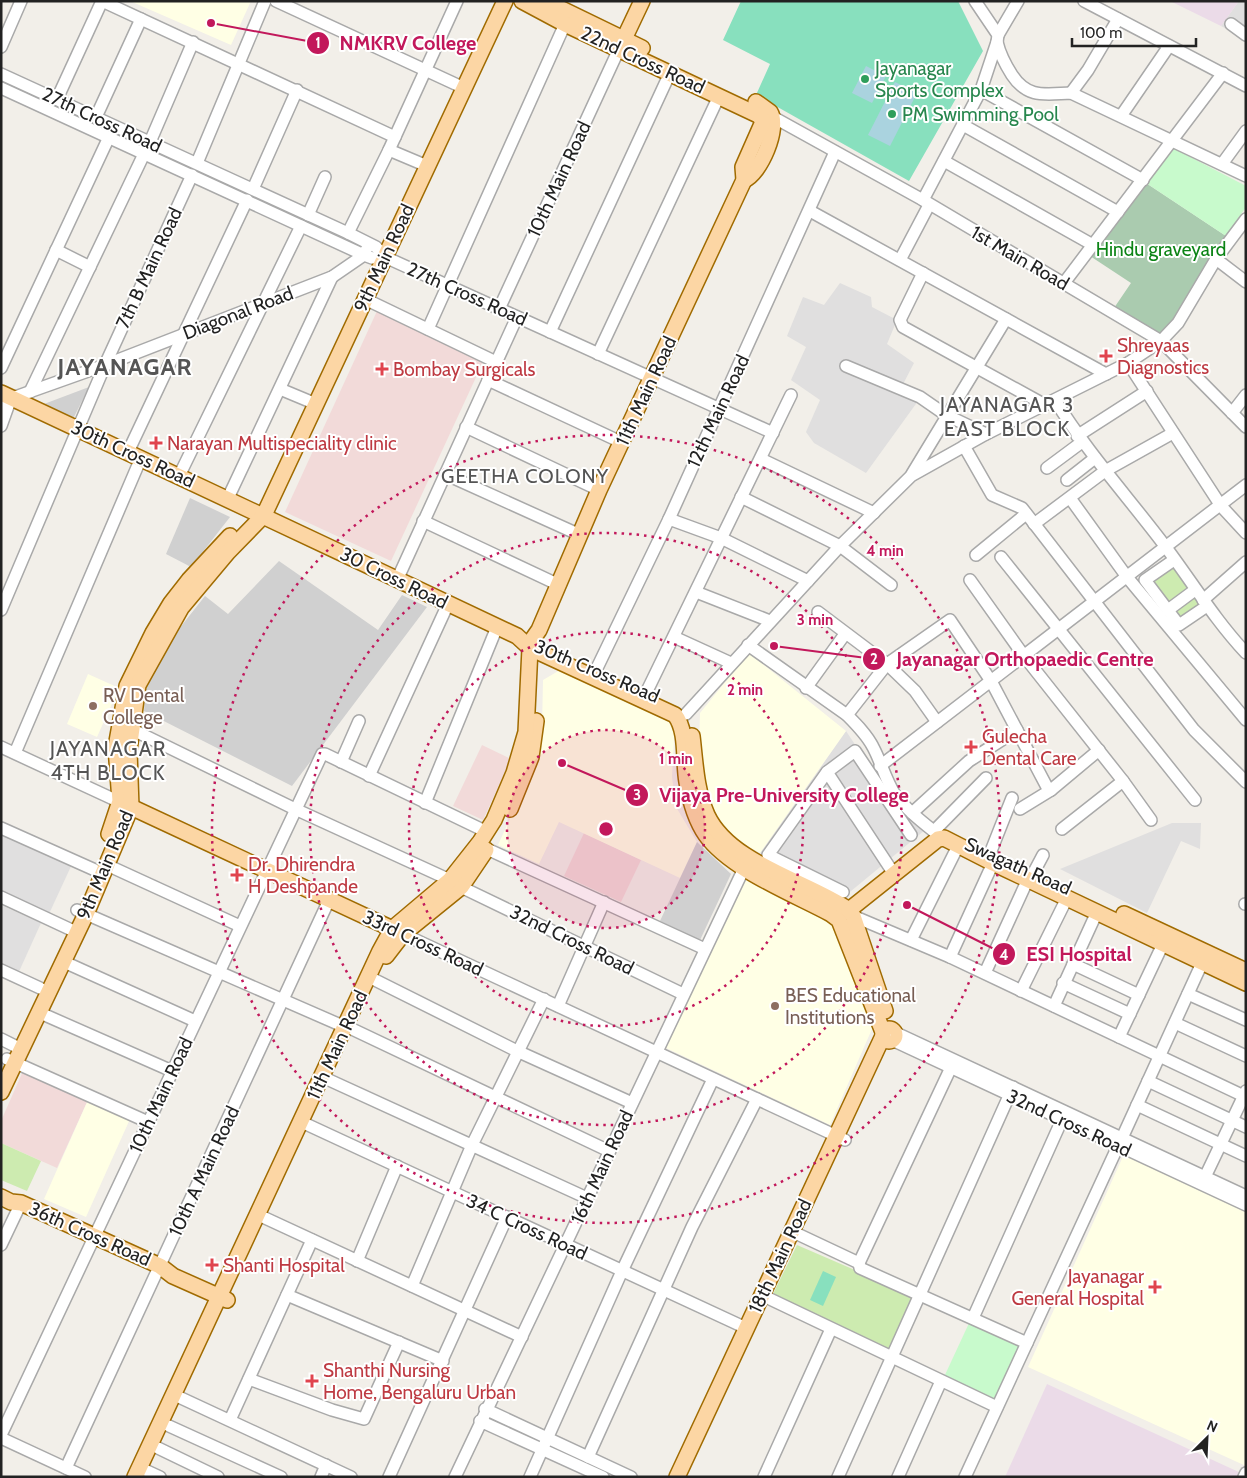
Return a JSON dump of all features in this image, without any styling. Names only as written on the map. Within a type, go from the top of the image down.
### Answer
[{"type":"main road","name":"9th Main Road","points":[[1,1092],[12,1044],[81,912],[101,868],[125,804],[131,729],[138,685],[181,608],[228,552],[264,515],[505,1]]},
{"type":"main road","name":"22nd Cross Road","points":[[522,1],[565,24],[621,44],[755,102],[766,108],[768,119]]},
{"type":"main road","points":[[544,1],[621,44]]},
{"type":"main road","name":"10th Main Road","points":[[621,44],[642,1]]},
{"type":"main road","name":"22nd Cross Road","points":[[621,44],[670,73],[768,119]]},
{"type":"main road","name":"11th Main Road","points":[[455,883],[487,832],[507,791],[526,732],[534,642],[557,584],[744,180],[753,175],[774,131],[768,119]]},
{"type":"main road","name":"30th Cross Road","points":[[5,398],[78,429],[264,515]]},
{"type":"main road","name":"9th Main Road","points":[[125,804],[116,747],[127,686],[135,666],[171,603],[189,580],[248,519],[264,515]]},
{"type":"main road","name":"30 Cross Road","points":[[264,515],[396,580],[534,642]]},
{"type":"main road","name":"11th Main Road","points":[[147,1475],[224,1295],[349,1028],[398,932],[455,883],[486,849],[508,814],[531,757],[536,734],[534,642]]},
{"type":"main road","name":"30th Cross Road","points":[[534,642],[647,691],[675,705],[686,714],[691,729],[699,788],[707,815],[721,835],[747,863],[851,913]]},
{"type":"main road","name":"30th Cross Road","points":[[534,642],[675,715],[681,725],[687,782],[698,822],[713,843],[839,920],[889,1035]]},
{"type":"main road","name":"33rd Cross Road","points":[[125,804],[398,932]]},
{"type":"main road","points":[[889,1035],[851,913],[894,874],[946,839]]},
{"type":"main road","name":"Swagath Road","points":[[946,839],[970,841],[992,857],[1246,971]]},
{"type":"main road","name":"Swagath Road","points":[[1031,875],[1066,898],[1246,983]]},
{"type":"main road","name":"9th Main Road","points":[[12,1044],[38,1012],[62,961],[72,930]]},
{"type":"main road","name":"11th Main Road","points":[[147,1475],[224,1295],[265,1218],[329,1080],[349,1028],[398,932]]},
{"type":"main road","name":"18th Main Road","points":[[688,1477],[770,1299],[796,1233],[889,1035]]},
{"type":"main road","name":"36th Cross Road","points":[[1,1189],[14,1195],[21,1203]]},
{"type":"main road","name":"36th Cross Road","points":[[1,1197],[11,1202],[21,1203],[160,1266],[176,1270],[224,1295]]},
{"type":"main road","name":"18th Main Road","points":[[677,1477],[746,1328],[796,1233]]},
{"type":"street","points":[[1,47],[21,1]]},
{"type":"street","points":[[57,99],[102,1],[396,137]]},
{"type":"street","points":[[197,163],[266,1]]},
{"type":"street","points":[[276,1],[464,88]]},
{"type":"street","points":[[348,233],[396,137],[457,1]]},
{"type":"street","points":[[975,1],[997,39],[1001,58],[1023,89],[1040,94],[1071,93],[1246,176]]},
{"type":"street","points":[[900,260],[944,160],[980,90],[997,39],[1018,1]]},
{"type":"street","points":[[1084,1],[1246,86]]},
{"type":"street","points":[[96,117],[141,19]]},
{"type":"street","points":[[1071,93],[1088,70],[1118,19]]},
{"type":"street","points":[[428,329],[565,24]]},
{"type":"street","points":[[1231,24],[1246,35]]},
{"type":"street","points":[[150,142],[193,42]]},
{"type":"street","name":"10th Main Road","points":[[499,309],[621,44]]},
{"type":"street","points":[[1122,116],[1169,46]]},
{"type":"street","points":[[550,332],[670,73]]},
{"type":"street","points":[[1064,283],[1224,73]]},
{"type":"street","name":"27th Cross Road","points":[[1,74],[348,233],[376,247],[385,257],[773,433]]},
{"type":"street","name":"27th Cross Road","points":[[1,88],[364,255],[372,258],[385,257]]},
{"type":"street","points":[[253,189],[297,90]]},
{"type":"street","points":[[980,90],[1143,180]]},
{"type":"street","points":[[598,354],[719,96]]},
{"type":"street","name":"1st Main Road","points":[[768,119],[835,152],[926,203],[1161,341],[1246,427]]},
{"type":"street","points":[[963,125],[1118,212]]},
{"type":"street","points":[[1222,164],[1246,131]]},
{"type":"street","points":[[1,368],[109,137]]},
{"type":"street","points":[[389,150],[427,166]]},
{"type":"street","name":"12th Main Road","points":[[597,668],[669,519],[810,211],[835,152]]},
{"type":"street","points":[[30,392],[144,154]]},
{"type":"street","points":[[944,160],[1093,245]]},
{"type":"street","name":"7th B Main Road","points":[[1,610],[105,365],[192,175]]},
{"type":"street","points":[[308,215],[325,177]]},
{"type":"street","points":[[15,753],[183,335],[247,200]]},
{"type":"street","points":[[810,211],[1106,374]]},
{"type":"street","points":[[911,476],[986,434],[1128,363],[1161,341],[1178,324],[1216,259],[1245,223]]},
{"type":"street","points":[[179,476],[301,226]]},
{"type":"street","name":"Diagonal Road","points":[[5,398],[30,392],[105,365],[263,302],[332,277],[364,255],[370,244]]},
{"type":"street","points":[[56,250],[90,267]]},
{"type":"street","points":[[1216,259],[1246,282]]},
{"type":"street","points":[[923,273],[900,323],[976,366],[1050,402],[1166,547],[1205,603],[1243,645]]},
{"type":"street","points":[[228,498],[332,277]]},
{"type":"street","points":[[365,299],[496,362]]},
{"type":"street","points":[[396,580],[516,317]]},
{"type":"street","points":[[686,714],[840,546],[911,476],[946,415],[1006,319]]},
{"type":"street","points":[[1128,363],[1221,506],[1246,534]]},
{"type":"street","points":[[846,366],[920,397],[946,415],[986,434]]},
{"type":"street","points":[[488,380],[623,443]]},
{"type":"street","points":[[280,388],[316,404]]},
{"type":"street","points":[[1047,468],[1080,439],[1147,391]]},
{"type":"street","points":[[647,691],[792,395]]},
{"type":"street","points":[[1232,413],[1246,395]]},
{"type":"street","points":[[1,426],[5,398]]},
{"type":"street","points":[[466,427],[599,490]]},
{"type":"street","points":[[1034,524],[1105,472],[1173,433]]},
{"type":"street","points":[[964,446],[992,495],[1020,507],[1194,730],[1246,782]]},
{"type":"street","points":[[1067,480],[1095,458]]},
{"type":"street","points":[[760,459],[874,514]]},
{"type":"street","points":[[445,474],[580,534]]},
{"type":"street","points":[[880,766],[1246,485]]},
{"type":"street","points":[[741,497],[840,546],[892,585]]},
{"type":"street","points":[[1070,498],[1127,577],[1179,625],[1205,603],[1246,562]]},
{"type":"street","points":[[976,555],[1026,514]]},
{"type":"street","points":[[669,519],[721,538],[808,581]]},
{"type":"street","points":[[423,521],[557,584]]},
{"type":"street","points":[[1001,557],[1195,800]]},
{"type":"street","points":[[1174,560],[1145,580],[1161,608],[1236,710],[1246,720]]},
{"type":"street","points":[[970,580],[1024,656],[1099,750],[1151,820]]},
{"type":"street","points":[[1161,608],[1195,590]]},
{"type":"street","points":[[696,592],[770,621]]},
{"type":"street","points":[[369,776],[448,604]]},
{"type":"street","points":[[818,612],[845,634],[870,649],[887,664],[915,691],[937,722]]},
{"type":"street","points":[[847,715],[887,664],[950,620],[991,681],[1048,789],[1051,790]]},
{"type":"street","points":[[425,803],[497,627]]},
{"type":"street","points":[[806,688],[845,634]]},
{"type":"street","points":[[674,637],[732,663]]},
{"type":"street","points":[[748,645],[806,688],[847,715],[869,739],[880,766],[894,792],[912,813],[946,839]]},
{"type":"street","points":[[1236,710],[1246,702]]},
{"type":"street","points":[[359,720],[341,762],[487,832]]},
{"type":"street","name":"32nd Cross Road","points":[[131,729],[683,994]]},
{"type":"street","points":[[912,813],[969,761],[1017,730]]},
{"type":"street","name":"33rd Cross Road","points":[[1,747],[125,804]]},
{"type":"street","points":[[1020,809],[1051,790],[1099,750]]},
{"type":"street","points":[[843,892],[768,855],[827,772],[855,751],[911,835]]},
{"type":"street","name":"10th Main Road","points":[[1,1436],[321,755],[325,754],[341,762]]},
{"type":"street","points":[[827,772],[894,874]]},
{"type":"street","points":[[911,940],[946,839],[986,778]]},
{"type":"street","points":[[1062,829],[1123,781]]},
{"type":"street","points":[[950,957],[992,857],[1012,798]]},
{"type":"street","points":[[1,828],[240,926]]},
{"type":"street","points":[[486,849],[704,949]]},
{"type":"street","points":[[985,973],[1031,875],[1043,855]]},
{"type":"street","name":"16th Main Road","points":[[455,1477],[485,1409],[522,1337],[704,949],[747,863]]},
{"type":"street","points":[[1,897],[72,930]]},
{"type":"street","points":[[1021,991],[1066,898]]},
{"type":"street","name":"10th A Main Road","points":[[66,1468],[329,900]]},
{"type":"street","points":[[558,1006],[604,902]]},
{"type":"street","points":[[81,912],[219,970],[349,1028],[609,1151]]},
{"type":"street","points":[[1054,1006],[1096,912]]},
{"type":"street","points":[[851,913],[985,973],[1245,1095],[1205,1177]]},
{"type":"street","name":"33rd Cross Road","points":[[398,932],[840,1137]]},
{"type":"street","points":[[1119,1037],[1163,944]]},
{"type":"street","points":[[62,961],[196,1021]]},
{"type":"street","points":[[965,1477],[1202,963]]},
{"type":"street","points":[[1073,964],[1139,995]]},
{"type":"street","points":[[1,970],[40,988]]},
{"type":"street","points":[[375,980],[517,1051],[632,1103]]},
{"type":"street","points":[[1063,983],[1130,1014]]},
{"type":"street","points":[[1188,994],[1246,1020]]},
{"type":"street","points":[[412,1286],[472,1145],[544,999]]},
{"type":"street","points":[[38,1012],[172,1071]]},
{"type":"street","points":[[1175,1023],[1246,1056]]},
{"type":"street","name":"32nd Cross Road","points":[[889,1035],[1120,1142],[1246,1205]]},
{"type":"street","points":[[858,1263],[953,1063]]},
{"type":"street","points":[[8,1064],[148,1122]]},
{"type":"street","points":[[530,1477],[622,1271],[713,1079]]},
{"type":"street","points":[[329,1080],[587,1198]]},
{"type":"street","points":[[1148,1082],[1246,1127]]},
{"type":"street","points":[[838,1477],[1011,1091]]},
{"type":"street","points":[[588,1456],[663,1290],[757,1099]]},
{"type":"street","points":[[1137,1105],[1246,1156]]},
{"type":"street","points":[[973,1318],[1064,1116]]},
{"type":"street","name":"34 C Cross Road","points":[[308,1125],[746,1328]]},
{"type":"street","name":"32nd Cross Road","points":[[1120,1142],[1246,1196]]},
{"type":"street","points":[[357,1261],[397,1166]]},
{"type":"street","points":[[1,1245],[21,1203]]},
{"type":"street","points":[[389,1477],[466,1311],[507,1217]]},
{"type":"street","points":[[265,1218],[522,1337]]},
{"type":"street","points":[[796,1233],[858,1263],[860,1268],[1027,1343]]},
{"type":"street","points":[[230,1420],[312,1240]]},
{"type":"street","points":[[287,1295],[443,1361]]},
{"type":"street","points":[[770,1299],[997,1407]]},
{"type":"street","points":[[764,1477],[831,1328]]},
{"type":"street","points":[[249,1379],[332,1410],[364,1419],[399,1342]]},
{"type":"street","points":[[898,1477],[941,1380]]},
{"type":"street","points":[[181,1398],[351,1477]]},
{"type":"street","points":[[485,1409],[604,1477]]},
{"type":"street","points":[[480,1421],[544,1444],[588,1456],[631,1477]]},
{"type":"street","points":[[169,1426],[281,1477]]},
{"type":"street","points":[[1,1436],[85,1477]]},
{"type":"street","points":[[158,1448],[218,1477]]},
{"type":"street","points":[[321,1477],[326,1465]]},
{"type":"street","points":[[1244,1477],[1246,1473]]},
{"type":"shaded area","points":[[130,1],[251,1],[231,45]]},
{"type":"shaded area","points":[[1170,1],[1239,1],[1221,26]]},
{"type":"shaded area","points":[[1239,1],[1246,1],[1246,39],[1221,26]]},
{"type":"shaded area","points":[[840,283],[871,297],[872,307],[897,320],[887,344],[914,363],[899,392],[918,401],[866,473],[814,443],[806,432],[820,400],[791,380],[806,347],[787,336],[803,297],[824,305]]},
{"type":"shaded area","points":[[377,311],[484,360],[391,561],[285,512]]},
{"type":"shaded area","points":[[89,387],[73,419],[44,404]]},
{"type":"shaded area","points":[[190,498],[230,517],[191,567],[166,554]]},
{"type":"shaded area","points":[[279,561],[378,630],[402,595],[427,607],[292,786],[144,711],[146,688],[171,639],[205,596],[228,614]]},
{"type":"shaded area","points":[[749,653],[846,731],[760,853],[726,834],[709,808],[699,747],[700,713]]},
{"type":"shaded area","points":[[560,670],[675,722],[672,777],[676,807],[697,842],[680,878],[559,822],[539,864],[498,845],[517,803],[542,728],[543,680]]},
{"type":"shaded area","name":"RV Dental College","points":[[88,674],[119,688],[97,737],[67,724]]},
{"type":"shaded area","points":[[846,731],[902,815],[925,830],[845,896],[760,853]]},
{"type":"shaded area","points":[[482,745],[511,759],[483,820],[453,806]]},
{"type":"shaded area","points":[[1172,823],[1201,823],[1200,849],[1181,841],[1147,913],[1060,869]]},
{"type":"shaded area","points":[[1,830],[73,862],[48,916],[1,895]]},
{"type":"shaded area","points":[[584,833],[641,860],[621,902],[564,876]]},
{"type":"shaded area","points":[[697,842],[731,874],[700,940],[660,921]]},
{"type":"shaded area","name":"BES Educational Institutions","points":[[745,873],[810,906],[836,929],[872,1029],[830,1125],[666,1048]]},
{"type":"shaded area","points":[[1,905],[41,923],[17,976],[1,968]]},
{"type":"shaded area","points":[[23,1071],[88,1100],[57,1168],[1,1143],[1,1121]]},
{"type":"shaded area","points":[[88,1100],[130,1119],[86,1217],[44,1199]]},
{"type":"shaded area","name":"Jayanagar General Hospital","points":[[1125,1152],[1246,1208],[1246,1466],[1028,1367]]},
{"type":"shaded area","points":[[1047,1384],[1241,1473],[1239,1477],[1005,1477]]},
{"type":"green space","name":"Jayanagar Sports Complex","points":[[741,1],[958,1],[983,51],[909,181],[756,95],[770,64],[723,40]]},
{"type":"green space","points":[[1173,148],[1246,186],[1246,207],[1226,236],[1146,183]]},
{"type":"green space","name":"Hindu graveyard","points":[[1146,183],[1226,236],[1163,336],[1114,308],[1131,283],[1090,256]]},
{"type":"green space","points":[[1166,559],[1205,609],[1178,629],[1140,579]]},
{"type":"green space","points":[[1,1143],[41,1161],[27,1191],[1,1180]]},
{"type":"green space","points":[[797,1245],[915,1296],[890,1351],[772,1296]]},
{"type":"green space","points":[[823,1271],[836,1277],[823,1306],[810,1300]]},
{"type":"green space","points":[[970,1321],[1022,1344],[996,1401],[944,1377]]},
{"type":"water","name":"PM Swimming Pool","points":[[866,66],[886,76],[872,103],[852,93]]},
{"type":"water","name":"PM Swimming Pool","points":[[895,82],[917,93],[890,146],[868,135]]},
{"type":"place","name":"NMKRV College","points":[[211,23]]},
{"type":"place","name":"Jayanagar Sports Complex","points":[[865,79]]},
{"type":"place","name":"PM Swimming Pool","points":[[892,114]]},
{"type":"place","name":"Shreyaas Diagnostics","points":[[1106,356]]},
{"type":"place","name":"Bombay Surgicals","points":[[382,369]]},
{"type":"place","name":"Narayan Multispeciality clinic","points":[[156,443]]},
{"type":"place","name":"Jayanagar Orthopaedic Centre","points":[[774,646]]},
{"type":"place","name":"RV Dental College","points":[[93,706]]},
{"type":"place","name":"Gulecha Dental Care","points":[[971,747]]},
{"type":"place","name":"Vijaya Pre-University College","points":[[562,763]]},
{"type":"place","name":"Dr. Dhirendra H Deshpande","points":[[237,875]]},
{"type":"place","name":"ESI Hospital","points":[[907,905]]},
{"type":"place","name":"BES Educational Institutions","points":[[775,1006]]},
{"type":"place","name":"Shanti Hospital","points":[[212,1265]]},
{"type":"place","name":"Jayanagar General Hospital","points":[[1155,1287]]},
{"type":"place","name":"Shanthi Nursing Home, Bengaluru Urban","points":[[312,1381]]},
{"type":"district","name":"JAYANAGAR","points":[[125,366]]},
{"type":"district","name":"JAYANAGAR 3 EAST BLOCK","points":[[1007,416]]},
{"type":"district","name":"GEETHA COLONY","points":[[525,476]]},
{"type":"district","name":"JAYANAGAR 4TH BLOCK","points":[[108,760]]}]
